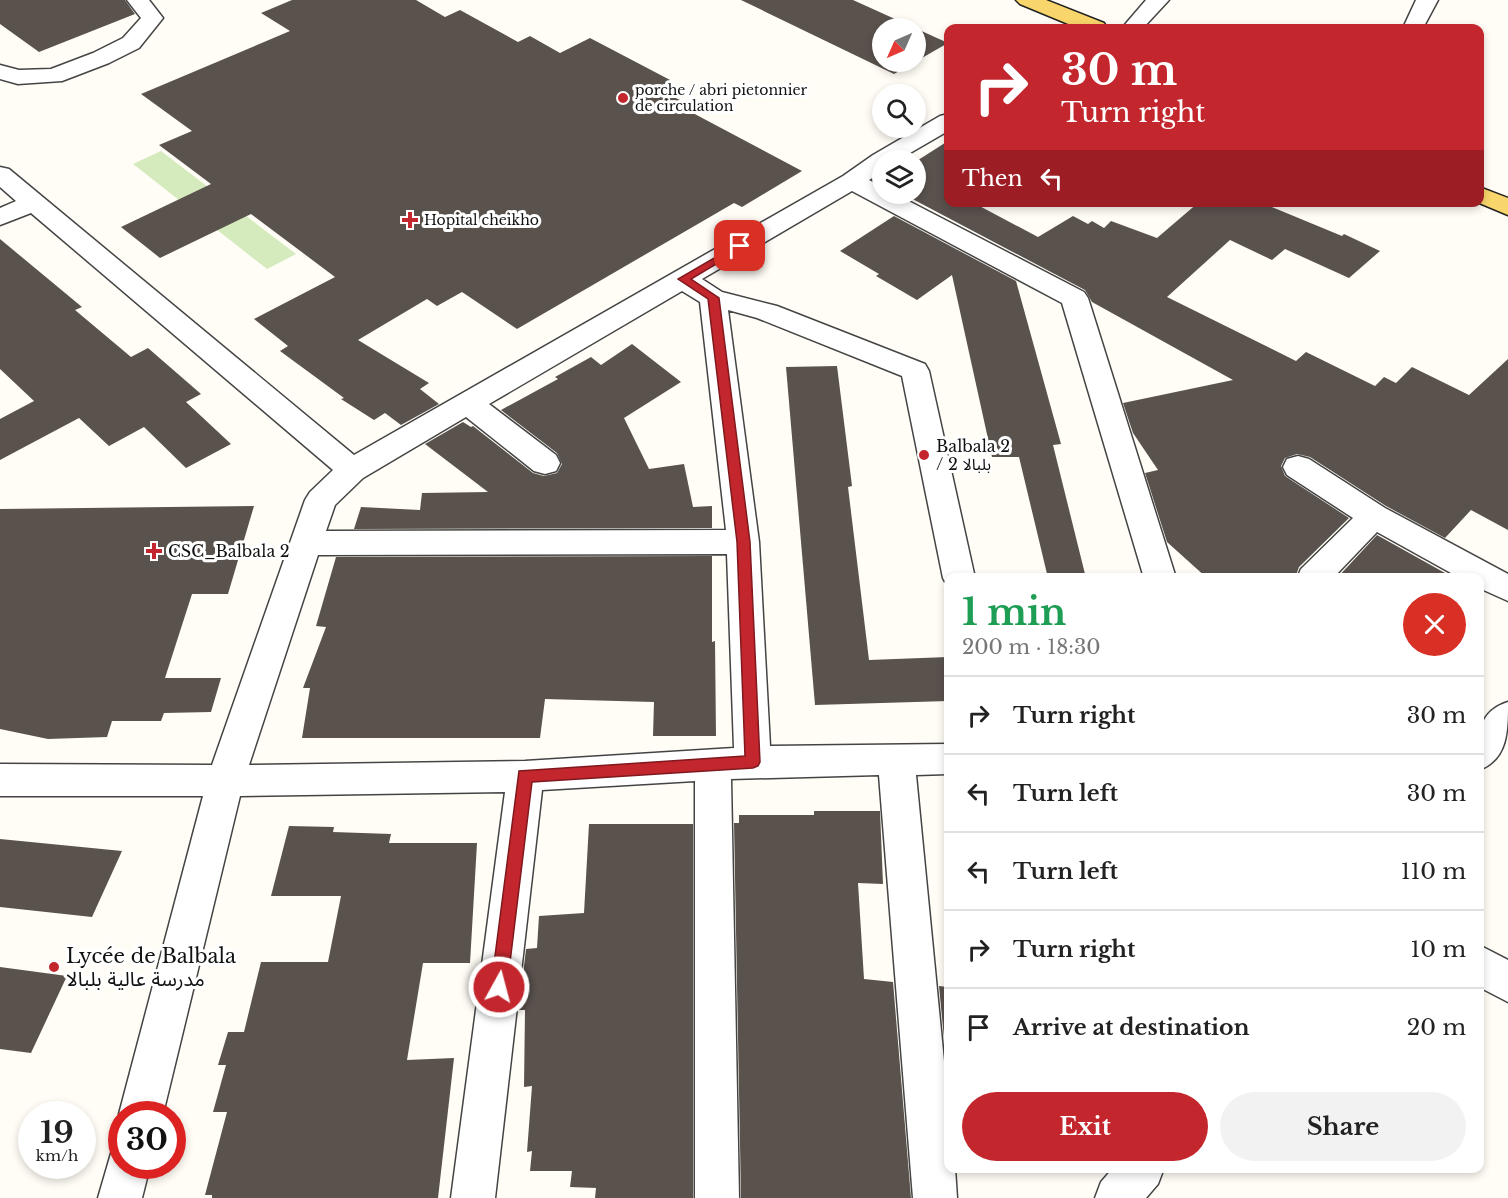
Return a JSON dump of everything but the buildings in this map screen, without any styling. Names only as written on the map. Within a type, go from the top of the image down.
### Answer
[{"type":"main road","points":[[1027,0],[1086,24]]},
{"type":"main road","points":[[1484,196],[1508,207]]},
{"type":"street","points":[[0,72],[18,76],[54,76],[101,58],[131,43],[152,18],[138,0]]},
{"type":"street","points":[[1136,24],[1158,0]]},
{"type":"street","points":[[1415,24],[1427,0]]},
{"type":"street","points":[[900,150],[944,123]]},
{"type":"street","points":[[144,1101],[225,781],[321,500],[352,470],[872,168]]},
{"type":"street","points":[[0,174],[352,470]]},
{"type":"street","points":[[852,181],[1074,298],[1158,573]]},
{"type":"street","points":[[0,217],[34,202]]},
{"type":"street","points":[[683,279],[713,298],[767,312],[915,371],[958,573]]},
{"type":"street","points":[[713,298],[743,542],[753,762]]},
{"type":"street","points":[[468,403],[545,463]]},
{"type":"street","points":[[1298,466],[1374,516],[1479,573]]},
{"type":"street","points":[[1318,573],[1374,516]]},
{"type":"street","points":[[305,543],[743,542]]},
{"type":"street","points":[[1484,576],[1508,589]]},
{"type":"street","points":[[1484,748],[1508,716]]},
{"type":"street","points":[[0,780],[225,781],[525,776],[753,762],[944,759]]},
{"type":"street","points":[[896,760],[935,1198]]},
{"type":"street","points":[[713,765],[717,1198]]},
{"type":"street","points":[[473,1198],[525,776]]},
{"type":"street","points":[[1484,967],[1508,983]]},
{"type":"street","points":[[1117,1198],[1138,1173]]},
{"type":"street","points":[[120,1198],[125,1179]]},
{"type":"green space","points":[[161,151],[296,254],[267,269],[133,164]]},
{"type":"place","name":"porche / abri pietonnier de circulation","points":[[623,98]]},
{"type":"place","name":"Hopital cheikho","points":[[410,220]]},
{"type":"place","name":"Balbala 2 / بلبالا 2","points":[[924,455]]},
{"type":"place","name":"CSC_Balbala 2","points":[[154,551]]},
{"type":"place","name":"Lycée de Balbala مدرسة عالية بلبالا","points":[[54,967]]},
{"type":"route","points":[[499,987],[525,776],[753,762],[743,542],[713,298],[683,279],[740,246]]}]
